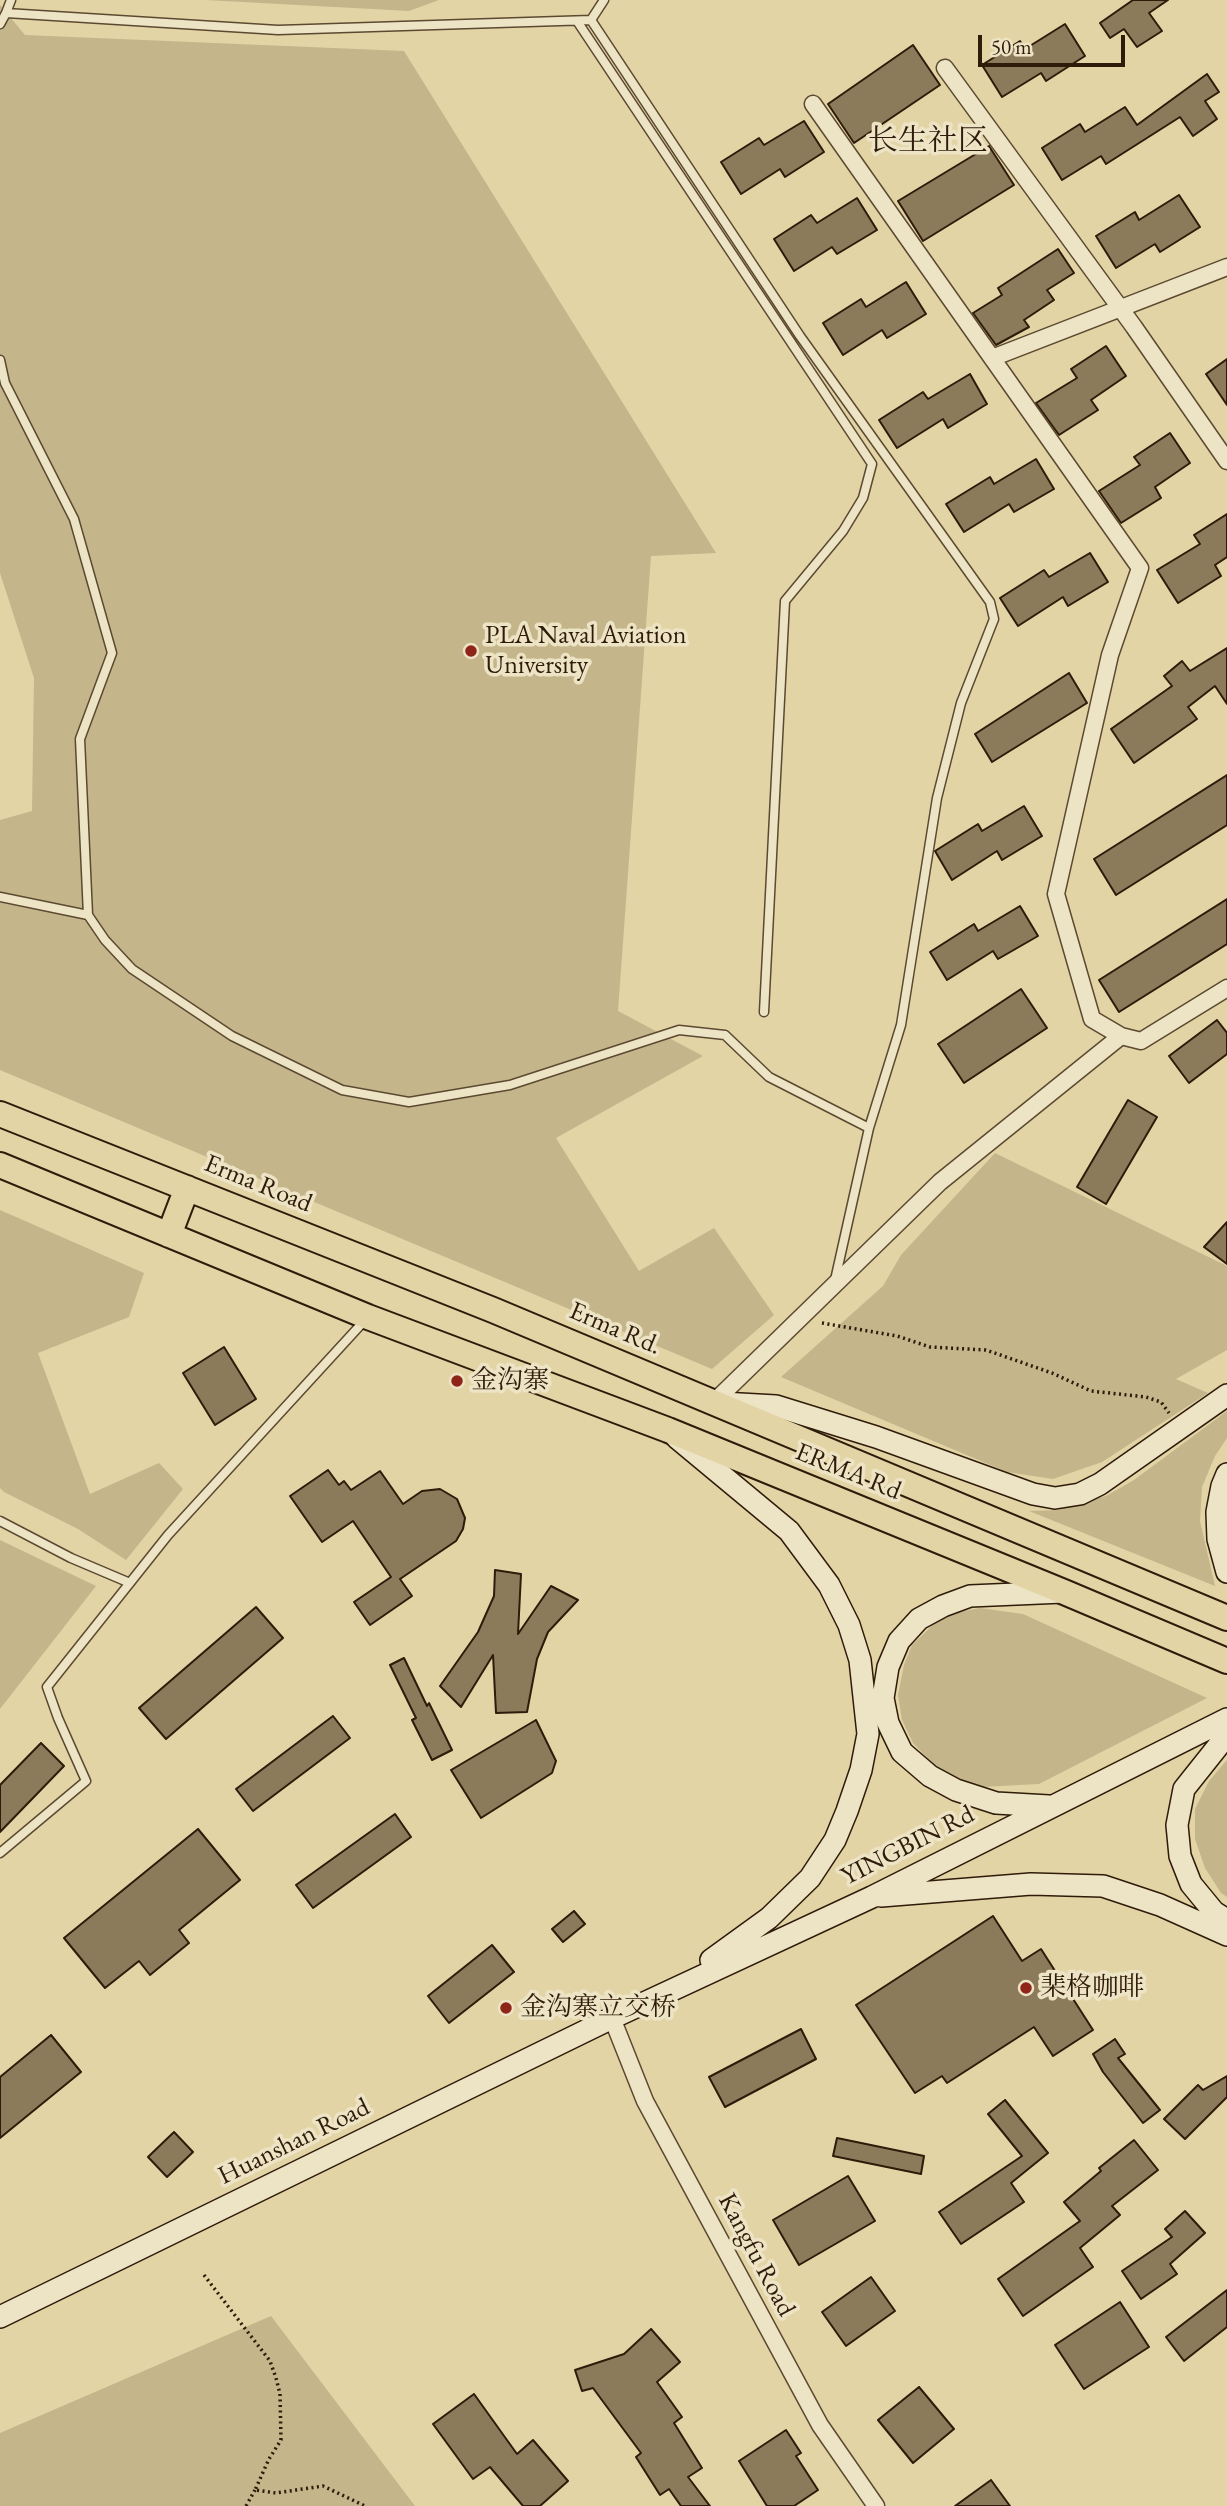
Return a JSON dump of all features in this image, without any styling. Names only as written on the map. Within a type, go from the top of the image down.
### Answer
[{"type":"main road","name":"Erma Road","points":[[0,1114],[493,1310],[713,1403]]},
{"type":"main road","points":[[0,1165],[368,1317],[668,1430],[789,1531],[829,1585],[849,1625],[860,1660],[868,1734],[861,1770],[835,1839],[810,1878],[769,1918],[673,1988]]},
{"type":"main road","points":[[169,1235],[187,1188]]},
{"type":"main road","points":[[713,1403],[776,1406],[876,1437],[1033,1494],[1055,1498],[1080,1494],[1100,1484],[1227,1395]]},
{"type":"main road","name":"ERMA Rd","points":[[713,1403],[1227,1618]]},
{"type":"main road","name":"ERMA Rd","points":[[668,1430],[1064,1592],[1217,1658]]},
{"type":"main road","points":[[1227,1475],[1217,1512],[1217,1539],[1227,1572]]},
{"type":"main road","points":[[1051,1806],[996,1803],[956,1790],[930,1776],[902,1752],[888,1723],[883,1698],[888,1667],[899,1641],[919,1619],[970,1596],[1064,1592]]},
{"type":"main road","name":"YINGBIN Rd","points":[[612,2018],[872,1897],[1227,1718]]},
{"type":"main road","points":[[1227,1735],[1184,1789],[1177,1825],[1180,1856],[1191,1884],[1214,1912],[1227,1920]]},
{"type":"main road","points":[[872,1897],[1031,1884],[1103,1886],[1160,1905],[1227,1935]]},
{"type":"main road","name":"Huanshan Road","points":[[0,2317],[612,2018]]},
{"type":"street","points":[[945,68],[1121,309],[1227,461]]},
{"type":"street","points":[[813,104],[1140,568],[1110,655],[1056,894],[1092,1019],[1121,1036],[1141,1041],[1227,988]]},
{"type":"street","points":[[992,358],[1227,267]]},
{"type":"street","points":[[713,1403],[940,1182],[1121,1036]]},
{"type":"street","name":"Kangfu Road","points":[[612,2018],[645,2101],[677,2161],[820,2425],[876,2506]]},
{"type":"lane","points":[[0,24],[12,0]]},
{"type":"lane","points":[[591,20],[604,0]]},
{"type":"lane","points":[[6,13],[278,30],[591,20]]},
{"type":"lane","points":[[577,20],[872,464],[863,498],[843,531],[785,601],[764,1012]]},
{"type":"lane","points":[[591,20],[800,336],[990,602],[994,620],[961,703],[937,798],[901,1025],[869,1128],[835,1283]]},
{"type":"lane","points":[[0,360],[5,383],[74,519],[112,653],[80,739],[88,915],[105,940],[132,969],[232,1036],[342,1090],[409,1102],[485,1089],[510,1084],[679,1030],[725,1035],[769,1077],[869,1128]]},
{"type":"lane","points":[[0,897],[88,915]]},
{"type":"lane","points":[[0,1853],[86,1782],[47,1687],[168,1535],[368,1317]]},
{"type":"lane","points":[[0,1521],[71,1558],[130,1583]]},
{"type":"path","points":[[822,1323],[897,1336],[930,1347],[986,1350],[1052,1373],[1091,1391],[1146,1397],[1161,1402],[1180,1429]]},
{"type":"path","points":[[204,2276],[270,2361],[278,2386],[281,2440],[246,2506]]},
{"type":"path","points":[[255,2490],[276,2493],[323,2486],[365,2506]]},
{"type":"shaded area","points":[[205,0],[439,0],[409,11]]},
{"type":"shaded area","name":"PLA Naval Aviation University","points":[[0,5],[25,35],[404,51],[716,553],[651,556],[618,1011],[703,1056],[556,1138],[639,1271],[714,1228],[774,1315],[712,1369],[0,1070],[0,820],[32,811],[34,678],[0,573]]},
{"type":"shaded area","points":[[995,1153],[1227,1266],[1227,1350],[1176,1379],[1208,1393],[1102,1462],[1053,1479],[1007,1472],[781,1377],[883,1286],[901,1255]]},
{"type":"shaded area","points":[[0,1210],[144,1273],[129,1317],[38,1353],[90,1494],[159,1463],[183,1489],[126,1560],[78,1529],[0,1488]]},
{"type":"shaded area","points":[[1227,1411],[1227,1438],[1215,1456],[1202,1487],[1200,1521],[1215,1586],[1029,1511],[1058,1510],[1106,1496],[1134,1480]]},
{"type":"shaded area","points":[[0,1540],[96,1586],[0,1709]]},
{"type":"shaded area","points":[[980,1608],[1023,1614],[1207,1698],[1039,1784],[982,1787],[957,1780],[931,1762],[913,1743],[902,1720],[898,1695],[904,1665],[912,1645],[933,1625],[954,1613]]},
{"type":"shaded area","points":[[1227,1760],[1227,1897],[1221,1893],[1205,1868],[1195,1839],[1195,1809],[1209,1781]]},
{"type":"shaded area","points":[[271,2316],[415,2506],[0,2506],[0,2433]]},
{"type":"building","points":[[1133,0],[1168,0],[1149,13],[1162,31],[1137,47],[1124,29],[1110,38],[1100,23]]},
{"type":"building","points":[[1065,24],[1085,56],[1046,81],[1041,73],[1002,97],[982,65],[1020,41],[1025,49]]},
{"type":"building","points":[[913,45],[940,85],[854,143],[828,104]]},
{"type":"building","points":[[1207,74],[1219,92],[1205,101],[1217,119],[1193,136],[1180,117],[1106,164],[1101,156],[1062,180],[1042,148],[1080,124],[1085,132],[1125,107],[1137,125]]},
{"type":"building","points":[[804,121],[824,152],[785,177],[780,169],[741,194],[721,162],[759,138],[764,145]]},
{"type":"building","points":[[989,146],[1014,185],[923,241],[898,201]]},
{"type":"building","points":[[1179,195],[1200,227],[1160,252],[1155,244],[1116,268],[1096,236],[1135,212],[1139,220]]},
{"type":"building","points":[[857,198],[877,230],[837,254],[832,247],[794,271],[774,239],[811,215],[817,223]]},
{"type":"building","points":[[1058,249],[1074,273],[1047,290],[1054,300],[1024,320],[1029,327],[996,345],[973,313],[1002,295],[998,288]]},
{"type":"building","points":[[906,282],[926,314],[887,338],[882,330],[843,355],[823,323],[861,299],[866,307]]},
{"type":"building","points":[[1106,346],[1126,376],[1091,400],[1098,410],[1059,435],[1036,403],[1077,378],[1071,369]]},
{"type":"building","points":[[1227,359],[1227,405],[1206,374]]},
{"type":"building","points":[[970,374],[987,404],[948,428],[943,419],[897,448],[879,420],[923,392],[928,399]]},
{"type":"building","points":[[1170,433],[1190,463],[1155,487],[1161,498],[1121,523],[1099,491],[1140,465],[1134,457]]},
{"type":"building","points":[[1036,459],[1054,489],[1014,512],[1009,504],[964,532],[946,504],[990,477],[994,484]]},
{"type":"building","points":[[1227,514],[1227,557],[1215,565],[1221,576],[1178,603],[1157,570],[1200,544],[1194,535]]},
{"type":"building","points":[[1090,553],[1108,582],[1068,606],[1063,597],[1018,626],[1000,598],[1044,570],[1049,577]]},
{"type":"building","points":[[1227,648],[1227,704],[1215,686],[1188,707],[1197,719],[1134,763],[1111,729],[1172,686],[1164,676],[1182,661],[1190,671]]},
{"type":"building","points":[[1069,673],[1087,703],[992,762],[975,734]]},
{"type":"building","points":[[1227,775],[1227,825],[1116,895],[1094,859]]},
{"type":"building","points":[[1024,806],[1042,836],[1002,860],[997,851],[952,880],[935,851],[978,824],[982,831]]},
{"type":"building","points":[[1227,899],[1227,944],[1119,1012],[1099,980]]},
{"type":"building","points":[[1020,906],[1038,936],[998,959],[993,951],[947,980],[930,952],[974,924],[978,931]]},
{"type":"building","points":[[1021,989],[1047,1028],[964,1083],[938,1044]]},
{"type":"building","points":[[1217,1020],[1227,1033],[1227,1054],[1189,1083],[1169,1056]]},
{"type":"building","points":[[1128,1100],[1157,1117],[1106,1204],[1077,1187]]},
{"type":"building","points":[[1227,1222],[1227,1264],[1204,1247]]},
{"type":"building","points":[[224,1347],[256,1399],[215,1425],[183,1373]]},
{"type":"building","points":[[328,1470],[339,1485],[344,1481],[351,1490],[380,1471],[403,1504],[422,1491],[440,1489],[457,1499],[465,1518],[463,1529],[456,1541],[400,1579],[412,1596],[370,1625],[354,1602],[391,1577],[353,1521],[322,1542],[290,1496]]},
{"type":"building","points":[[495,1570],[521,1574],[518,1634],[551,1586],[578,1600],[548,1632],[537,1659],[527,1712],[496,1713],[493,1655],[461,1707],[440,1686],[478,1632],[494,1596]]},
{"type":"building","points":[[256,1607],[283,1638],[166,1739],[139,1708]]},
{"type":"building","points":[[404,1658],[452,1750],[432,1760],[412,1720],[416,1718],[390,1665]]},
{"type":"building","points":[[333,1716],[350,1738],[253,1811],[236,1789]]},
{"type":"building","points":[[536,1720],[556,1761],[552,1773],[481,1818],[451,1770]]},
{"type":"building","points":[[41,1743],[64,1766],[0,1832],[0,1785]]},
{"type":"building","points":[[395,1814],[411,1837],[313,1908],[296,1885]]},
{"type":"building","points":[[198,1829],[240,1880],[179,1930],[189,1943],[150,1975],[139,1961],[105,1988],[64,1938]]},
{"type":"building","points":[[574,1911],[585,1924],[563,1942],[552,1929]]},
{"type":"building","points":[[993,1916],[1022,1961],[1041,1949],[1093,2030],[1053,2056],[1034,2027],[947,2083],[942,2076],[915,2093],[856,2005]]},
{"type":"building","points":[[492,1945],[514,1972],[449,2023],[428,1996]]},
{"type":"building","points":[[801,2029],[816,2059],[725,2107],[709,2077]]},
{"type":"building","points":[[51,2035],[81,2072],[0,2138],[0,2077]]},
{"type":"building","points":[[1115,2039],[1125,2054],[1118,2058],[1160,2110],[1143,2123],[1103,2072],[1093,2054]]},
{"type":"building","points":[[1227,2076],[1227,2097],[1185,2139],[1164,2119],[1198,2085],[1203,2090]]},
{"type":"building","points":[[1005,2100],[1048,2153],[1011,2183],[1024,2202],[961,2244],[939,2212],[1022,2156],[988,2114]]},
{"type":"building","points":[[174,2132],[193,2152],[167,2177],[148,2157]]},
{"type":"building","points":[[837,2138],[924,2156],[921,2174],[833,2156]]},
{"type":"building","points":[[1134,2140],[1158,2170],[1112,2206],[1120,2215],[1080,2248],[1093,2267],[1023,2316],[998,2279],[1080,2221],[1064,2202],[1101,2171],[1099,2168]]},
{"type":"building","points":[[848,2176],[875,2221],[799,2265],[773,2220]]},
{"type":"building","points":[[1185,2211],[1205,2233],[1170,2264],[1177,2274],[1141,2299],[1122,2271],[1172,2237],[1165,2229]]},
{"type":"building","points":[[871,2277],[895,2311],[846,2346],[822,2312]]},
{"type":"building","points":[[1227,2290],[1227,2327],[1184,2361],[1166,2337]]},
{"type":"building","points":[[1120,2302],[1149,2347],[1084,2389],[1055,2345]]},
{"type":"building","points":[[651,2329],[680,2362],[657,2382],[682,2417],[674,2423],[702,2468],[688,2477],[710,2506],[681,2506],[669,2489],[660,2495],[636,2457],[641,2453],[593,2388],[582,2391],[575,2370],[624,2354]]},
{"type":"building","points":[[919,2387],[954,2429],[913,2463],[878,2420]]},
{"type":"building","points":[[474,2394],[517,2454],[533,2440],[568,2481],[540,2506],[523,2506],[490,2467],[473,2479],[433,2424]]},
{"type":"building","points":[[786,2430],[801,2453],[796,2456],[818,2490],[794,2506],[767,2506],[739,2461]]},
{"type":"building","points":[[991,2480],[1010,2506],[955,2506]]},
{"type":"place","name":"PLA Naval Aviation University","points":[[471,651]]},
{"type":"place","name":"金沟寨","points":[[457,1381]]},
{"type":"place","name":"棐格咖啡","points":[[1026,1988]]},
{"type":"place","name":"金沟寨立交桥","points":[[506,2008]]},
{"type":"district","name":"长生社区","points":[[928,142]]}]
